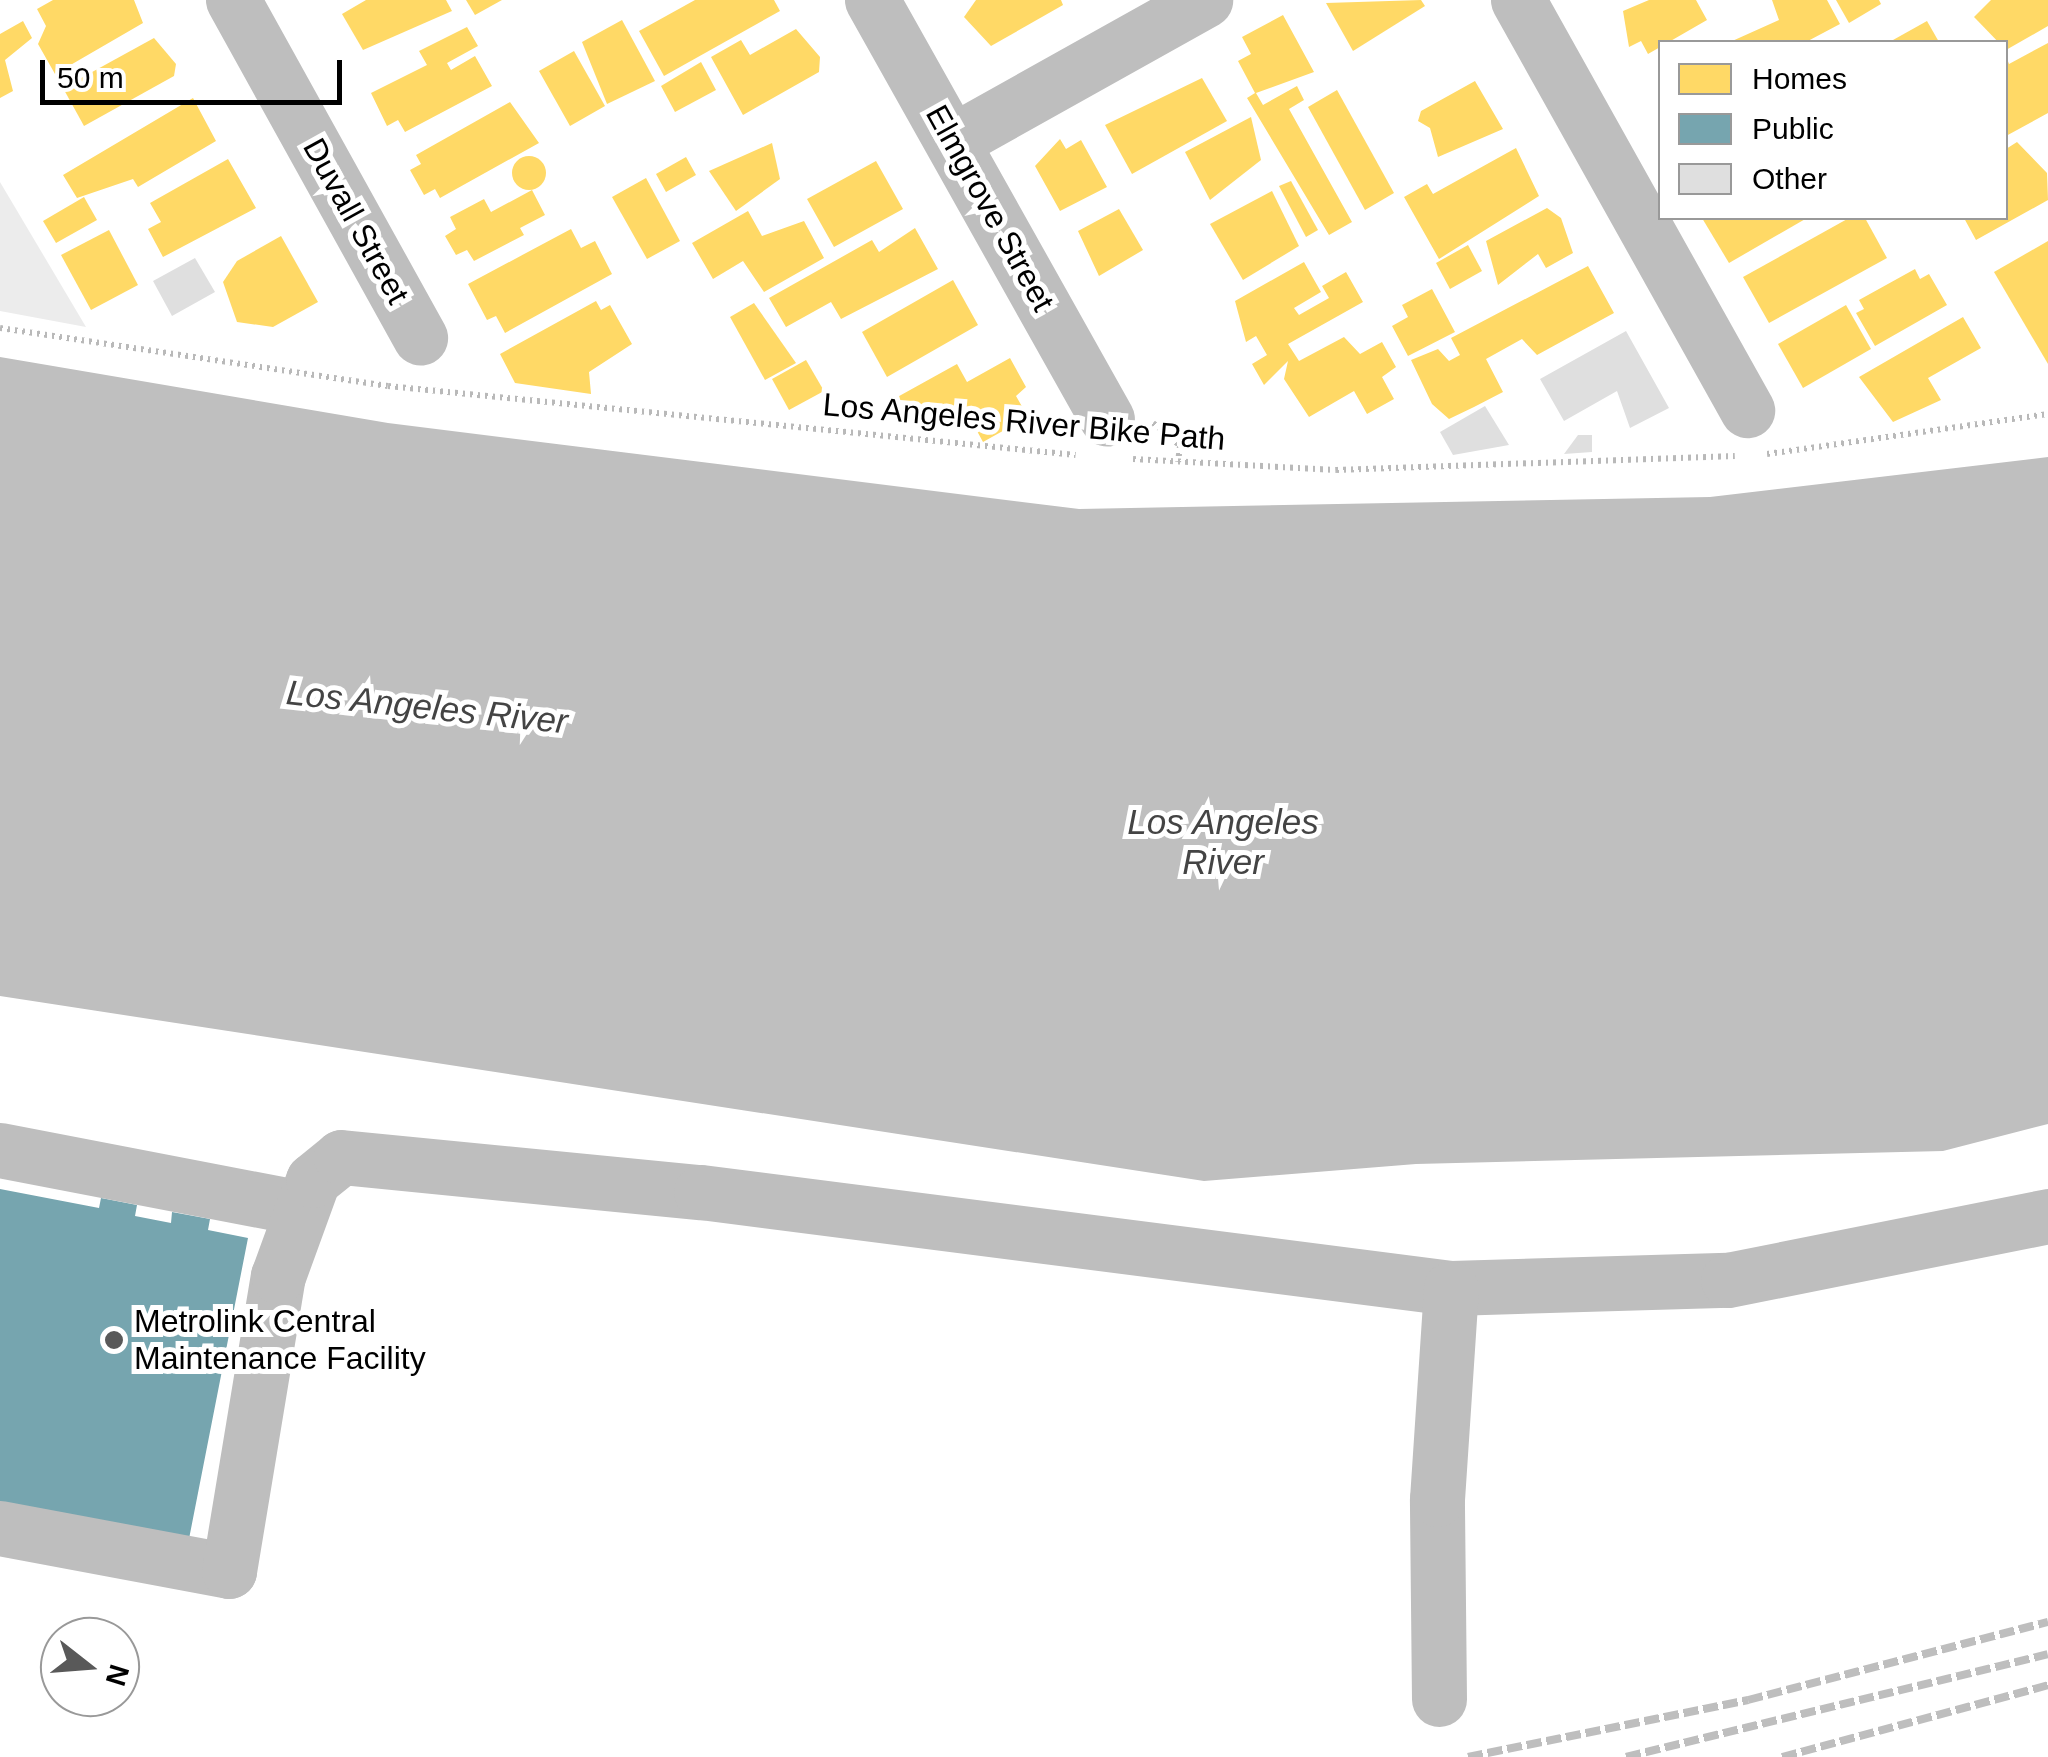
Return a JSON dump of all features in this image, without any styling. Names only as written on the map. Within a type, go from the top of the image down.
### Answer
[{"type":"street","name":"Duvall Street","points":[[233,0],[420,338]]},
{"type":"street","name":"Elmgrove Street","points":[[872,0],[953,141],[1102,444]]},
{"type":"street","points":[[953,141],[1206,0]]},
{"type":"street","points":[[1518,0],[1747,410]]},
{"type":"street","points":[[0,1150],[300,1208]]},
{"type":"street","points":[[0,1528],[229,1572],[267,1346],[300,1208],[312,1180],[340,1157],[702,1192],[1451,1288],[1728,1280],[2048,1216]]},
{"type":"street","points":[[1439,1699],[1436,1498],[1451,1288]]},
{"type":"path","name":"Los Angeles River Bike Path","points":[[0,328],[388,386],[1102,444],[1548,468],[1768,454],[2048,414]]},
{"type":"shaded area","points":[[0,182],[86,327],[0,311]]},
{"type":"water","name":"Los Angeles River","points":[[0,357],[388,423],[1079,509],[1710,497],[2048,457],[2048,1124],[1943,1151],[1416,1164],[1204,1181],[0,996]]},
{"type":"building: Homes","points":[[53,0],[134,0],[143,23],[55,74],[38,44],[46,26],[37,9]]},
{"type":"building: Homes","points":[[366,0],[446,0],[452,11],[363,50],[342,14]]},
{"type":"building: Homes","points":[[466,0],[502,0],[475,15]]},
{"type":"building: Homes","points":[[695,0],[774,0],[780,11],[664,76],[639,31]]},
{"type":"building: Homes","points":[[976,0],[1061,0],[1063,5],[991,46],[964,17]]},
{"type":"building: Homes","points":[[1421,0],[1425,6],[1353,51],[1326,3]]},
{"type":"building: Homes","points":[[1649,0],[1696,0],[1707,20],[1672,40],[1658,40],[1658,48],[1648,54],[1641,41],[1629,47],[1623,11]]},
{"type":"building: Homes","points":[[1772,0],[1827,0],[1840,24],[1810,40],[1734,40],[1779,20]]},
{"type":"building: Homes","points":[[1836,0],[1879,0],[1881,4],[1849,23]]},
{"type":"building: Homes","points":[[1991,0],[2048,0],[2048,26],[2008,49],[2008,40],[1996,40],[1974,17]]},
{"type":"building: Homes","points":[[1283,15],[1314,72],[1256,93],[1263,105],[1297,86],[1304,100],[1289,109],[1352,222],[1329,235],[1247,98],[1255,93],[1238,61],[1251,54],[1242,37]]},
{"type":"building: Homes","points":[[622,20],[655,81],[607,104],[582,42]]},
{"type":"building: Homes","points":[[23,21],[32,38],[5,60],[13,91],[0,98],[0,34]]},
{"type":"building: Homes","points":[[1927,21],[1938,40],[1893,40]]},
{"type":"building: Homes","points":[[467,27],[478,46],[447,63],[451,70],[475,56],[492,86],[405,132],[398,120],[387,126],[371,93],[427,65],[419,51]]},
{"type":"building: Homes","points":[[796,29],[820,57],[819,72],[743,115],[711,57],[741,40],[750,55]]},
{"type":"building: Homes","points":[[154,38],[176,64],[174,76],[84,126],[63,88]]},
{"type":"building: Homes","points":[[2048,43],[2048,113],[2008,135],[2008,61]]},
{"type":"building: Homes","points":[[574,51],[605,106],[570,126],[539,71]]},
{"type":"building: Homes","points":[[701,62],[716,90],[675,112],[661,86]]},
{"type":"building: Homes","points":[[1202,78],[1227,121],[1132,174],[1105,125]]},
{"type":"building: Homes","points":[[1475,81],[1503,129],[1438,157],[1430,128],[1418,121],[1421,111]]},
{"type":"building: Homes","points":[[1337,90],[1394,193],[1365,210],[1308,107]]},
{"type":"building: Homes","points":[[193,98],[216,141],[138,187],[133,179],[77,198],[63,175]]},
{"type":"building: Homes","points":[[510,102],[539,143],[440,198],[435,189],[424,195],[410,170],[421,164],[416,155]]},
{"type":"building: Homes","points":[[1251,117],[1261,160],[1210,200],[1185,152]]},
{"type":"building: Homes","points":[[1060,139],[1066,149],[1081,140],[1107,187],[1060,211],[1035,166]]},
{"type":"building: Homes","points":[[2017,142],[2047,173],[2048,200],[1976,240],[1965,220],[2008,220],[2008,148]]},
{"type":"building: Homes","points":[[772,143],[780,179],[736,211],[709,171]]},
{"type":"building: Homes","points":[[1516,148],[1539,196],[1439,259],[1404,197],[1427,184],[1433,194]]},
{"type":"building: Homes","points":[[529,156],[541,161],[546,173],[541,185],[529,190],[517,185],[512,173],[517,161]]},
{"type":"building: Homes","points":[[686,157],[696,175],[666,192],[656,174]]},
{"type":"building: Homes","points":[[228,159],[256,208],[163,257],[148,229],[161,222],[150,203]]},
{"type":"building: Homes","points":[[876,161],[903,209],[834,247],[807,199]]},
{"type":"building: Homes","points":[[646,178],[680,241],[647,259],[612,197]]},
{"type":"building: Homes","points":[[1291,181],[1318,230],[1306,237],[1279,186]]},
{"type":"building: Homes","points":[[532,190],[545,215],[520,228],[524,235],[474,261],[467,250],[456,255],[445,236],[456,229],[450,217],[484,199],[491,212]]},
{"type":"building: Homes","points":[[1272,191],[1299,246],[1243,280],[1210,224]]},
{"type":"building: Homes","points":[[84,197],[97,220],[56,243],[43,221]]},
{"type":"building: Homes","points":[[1547,208],[1561,218],[1573,253],[1546,268],[1538,254],[1498,285],[1486,241]]},
{"type":"building: Homes","points":[[1119,209],[1143,250],[1099,276],[1078,231]]},
{"type":"building: Homes","points":[[748,211],[762,236],[804,221],[824,258],[764,292],[743,261],[713,279],[692,243]]},
{"type":"building: Homes","points":[[1703,220],[1804,220],[1729,263]]},
{"type":"building: Homes","points":[[1845,220],[1866,220],[1887,258],[1769,323],[1743,277]]},
{"type":"building: Homes","points":[[915,228],[938,269],[841,319],[831,302],[786,327],[769,298],[872,240],[879,252]]},
{"type":"building: Homes","points":[[571,229],[581,248],[595,241],[612,274],[505,333],[496,316],[487,320],[468,284]]},
{"type":"building: Homes","points":[[109,230],[138,285],[91,310],[61,255]]},
{"type":"building: Homes","points":[[281,236],[318,302],[273,327],[237,322],[223,282],[237,261]]},
{"type":"building: Homes","points":[[2048,241],[2048,364],[1994,272]]},
{"type":"building: Homes","points":[[1468,245],[1482,271],[1450,289],[1436,263]]},
{"type":"building: Homes","points":[[1304,262],[1321,292],[1294,308],[1299,315],[1329,298],[1322,286],[1346,272],[1363,302],[1288,344],[1299,361],[1344,337],[1360,354],[1382,342],[1396,367],[1382,377],[1394,399],[1367,414],[1354,391],[1309,417],[1284,379],[1288,361],[1264,385],[1252,364],[1267,355],[1256,336],[1246,342],[1235,301]]},
{"type":"building: Homes","points":[[1588,266],[1614,313],[1537,355],[1522,339],[1486,359],[1503,392],[1474,407],[1449,419],[1432,404],[1411,360],[1438,349],[1449,361],[1460,355],[1451,338]]},
{"type":"building: Homes","points":[[1915,269],[1920,279],[1929,274],[1947,305],[1875,346],[1856,313],[1864,309],[1859,300]]},
{"type":"building: Homes","points":[[953,280],[978,325],[887,377],[862,332]]},
{"type":"building: Homes","points":[[1432,289],[1455,332],[1408,356],[1392,326],[1408,317],[1402,305]]},
{"type":"building: Homes","points":[[596,301],[601,310],[610,305],[632,344],[589,372],[591,394],[515,383],[500,354]]},
{"type":"building: Homes","points":[[754,303],[796,363],[765,380],[730,317]]},
{"type":"building: Homes","points":[[1846,305],[1871,349],[1803,388],[1778,344]]},
{"type":"building: Homes","points":[[1963,317],[1981,348],[1928,378],[1941,400],[1893,422],[1859,377]]},
{"type":"building: Homes","points":[[1010,358],[1026,387],[1016,396],[1028,417],[983,442],[971,420],[905,425],[892,400],[957,364],[967,382]]},
{"type":"building: Homes","points":[[806,360],[824,391],[789,410],[772,379]]},
{"type":"building: Public","name":"Metrolink Central Maintenance Facility","points":[[0,1189],[99,1208],[101,1198],[137,1205],[135,1216],[171,1223],[172,1212],[210,1219],[208,1230],[248,1238],[188,1544],[0,1507]]},
{"type":"building: Other","points":[[195,258],[215,292],[172,316],[153,281]]},
{"type":"building: Other","points":[[1626,331],[1669,408],[1630,428],[1617,391],[1564,421],[1540,379]]},
{"type":"building: Other","points":[[1485,406],[1509,445],[1453,455],[1440,432]]},
{"type":"building: Other","points":[[1578,435],[1592,435],[1592,452],[1564,454]]},
{"type":"railway","points":[[1468,1757],[1748,1700],[2048,1622]]},
{"type":"railway","points":[[1626,1757],[2048,1654]]},
{"type":"railway","points":[[1782,1757],[2048,1685]]},
{"type":"place","name":"Metrolink Central Maintenance Facility","points":[[114,1340]]}]
